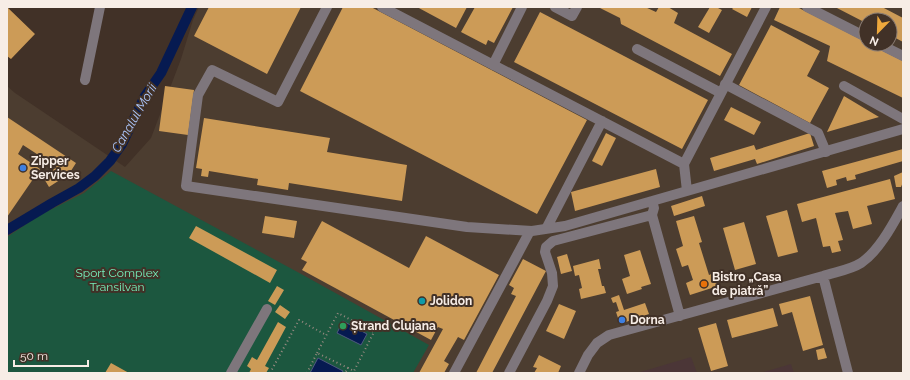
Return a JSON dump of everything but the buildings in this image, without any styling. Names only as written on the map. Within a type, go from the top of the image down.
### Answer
[{"type":"street","points":[[85,80],[100,7]]},
{"type":"street","points":[[327,7],[278,102],[212,70],[198,95],[186,186],[467,227],[530,231],[565,226],[903,129]]},
{"type":"street","points":[[382,7],[684,164]]},
{"type":"street","points":[[492,64],[522,7]]},
{"type":"street","points":[[555,7],[572,16],[576,7]]},
{"type":"street","points":[[687,191],[684,164],[766,7]]},
{"type":"street","points":[[807,7],[858,33]]},
{"type":"street","points":[[637,49],[818,133],[826,152]]},
{"type":"street","points":[[844,86],[903,119]]},
{"type":"street","points":[[546,229],[602,121]]},
{"type":"street","points":[[652,201],[654,208],[652,215],[680,316]]},
{"type":"street","points":[[579,373],[588,355],[597,343],[609,336],[853,267],[867,258],[890,229],[903,206]]},
{"type":"street","points":[[509,373],[547,301],[553,281],[545,252],[549,244],[553,241],[652,215]]},
{"type":"street","points":[[454,373],[530,231]]},
{"type":"street","points":[[823,276],[848,373]]},
{"type":"street","points":[[231,373],[267,309]]},
{"type":"path","points":[[307,373],[338,313],[374,332],[354,371],[318,353]]},
{"type":"path","points":[[270,373],[299,320],[326,335]]},
{"type":"path","points":[[345,373],[348,368]]},
{"type":"shaded area","points":[[199,7],[903,7],[903,373],[7,373],[7,86],[15,93],[125,167],[151,138],[181,59],[193,20]]},
{"type":"shaded area","points":[[343,321],[367,334],[361,345],[337,333]]},
{"type":"shaded area","points":[[691,357],[697,373],[637,373]]},
{"type":"shaded area","points":[[318,358],[343,371],[342,373],[310,373]]},
{"type":"shaded area","points":[[791,364],[794,373],[760,373]]},
{"type":"green space","name":"Sport Complex Transilvan","points":[[111,171],[429,345],[413,373],[7,373],[7,237],[40,215],[84,193]]},
{"type":"waterway","name":"Canalul Morii","points":[[7,230],[79,188],[95,176],[110,161],[122,144],[145,96],[161,73],[192,7]]},
{"type":"place","name":"Zipper Services","points":[[23,168]]},
{"type":"place","name":"Bistro „Casa de piatră”","points":[[704,284]]},
{"type":"place","name":"Jolidon","points":[[422,301]]},
{"type":"place","name":"Dorna","points":[[622,320]]},
{"type":"place","name":"Ștrand Clujana","points":[[343,326]]}]
